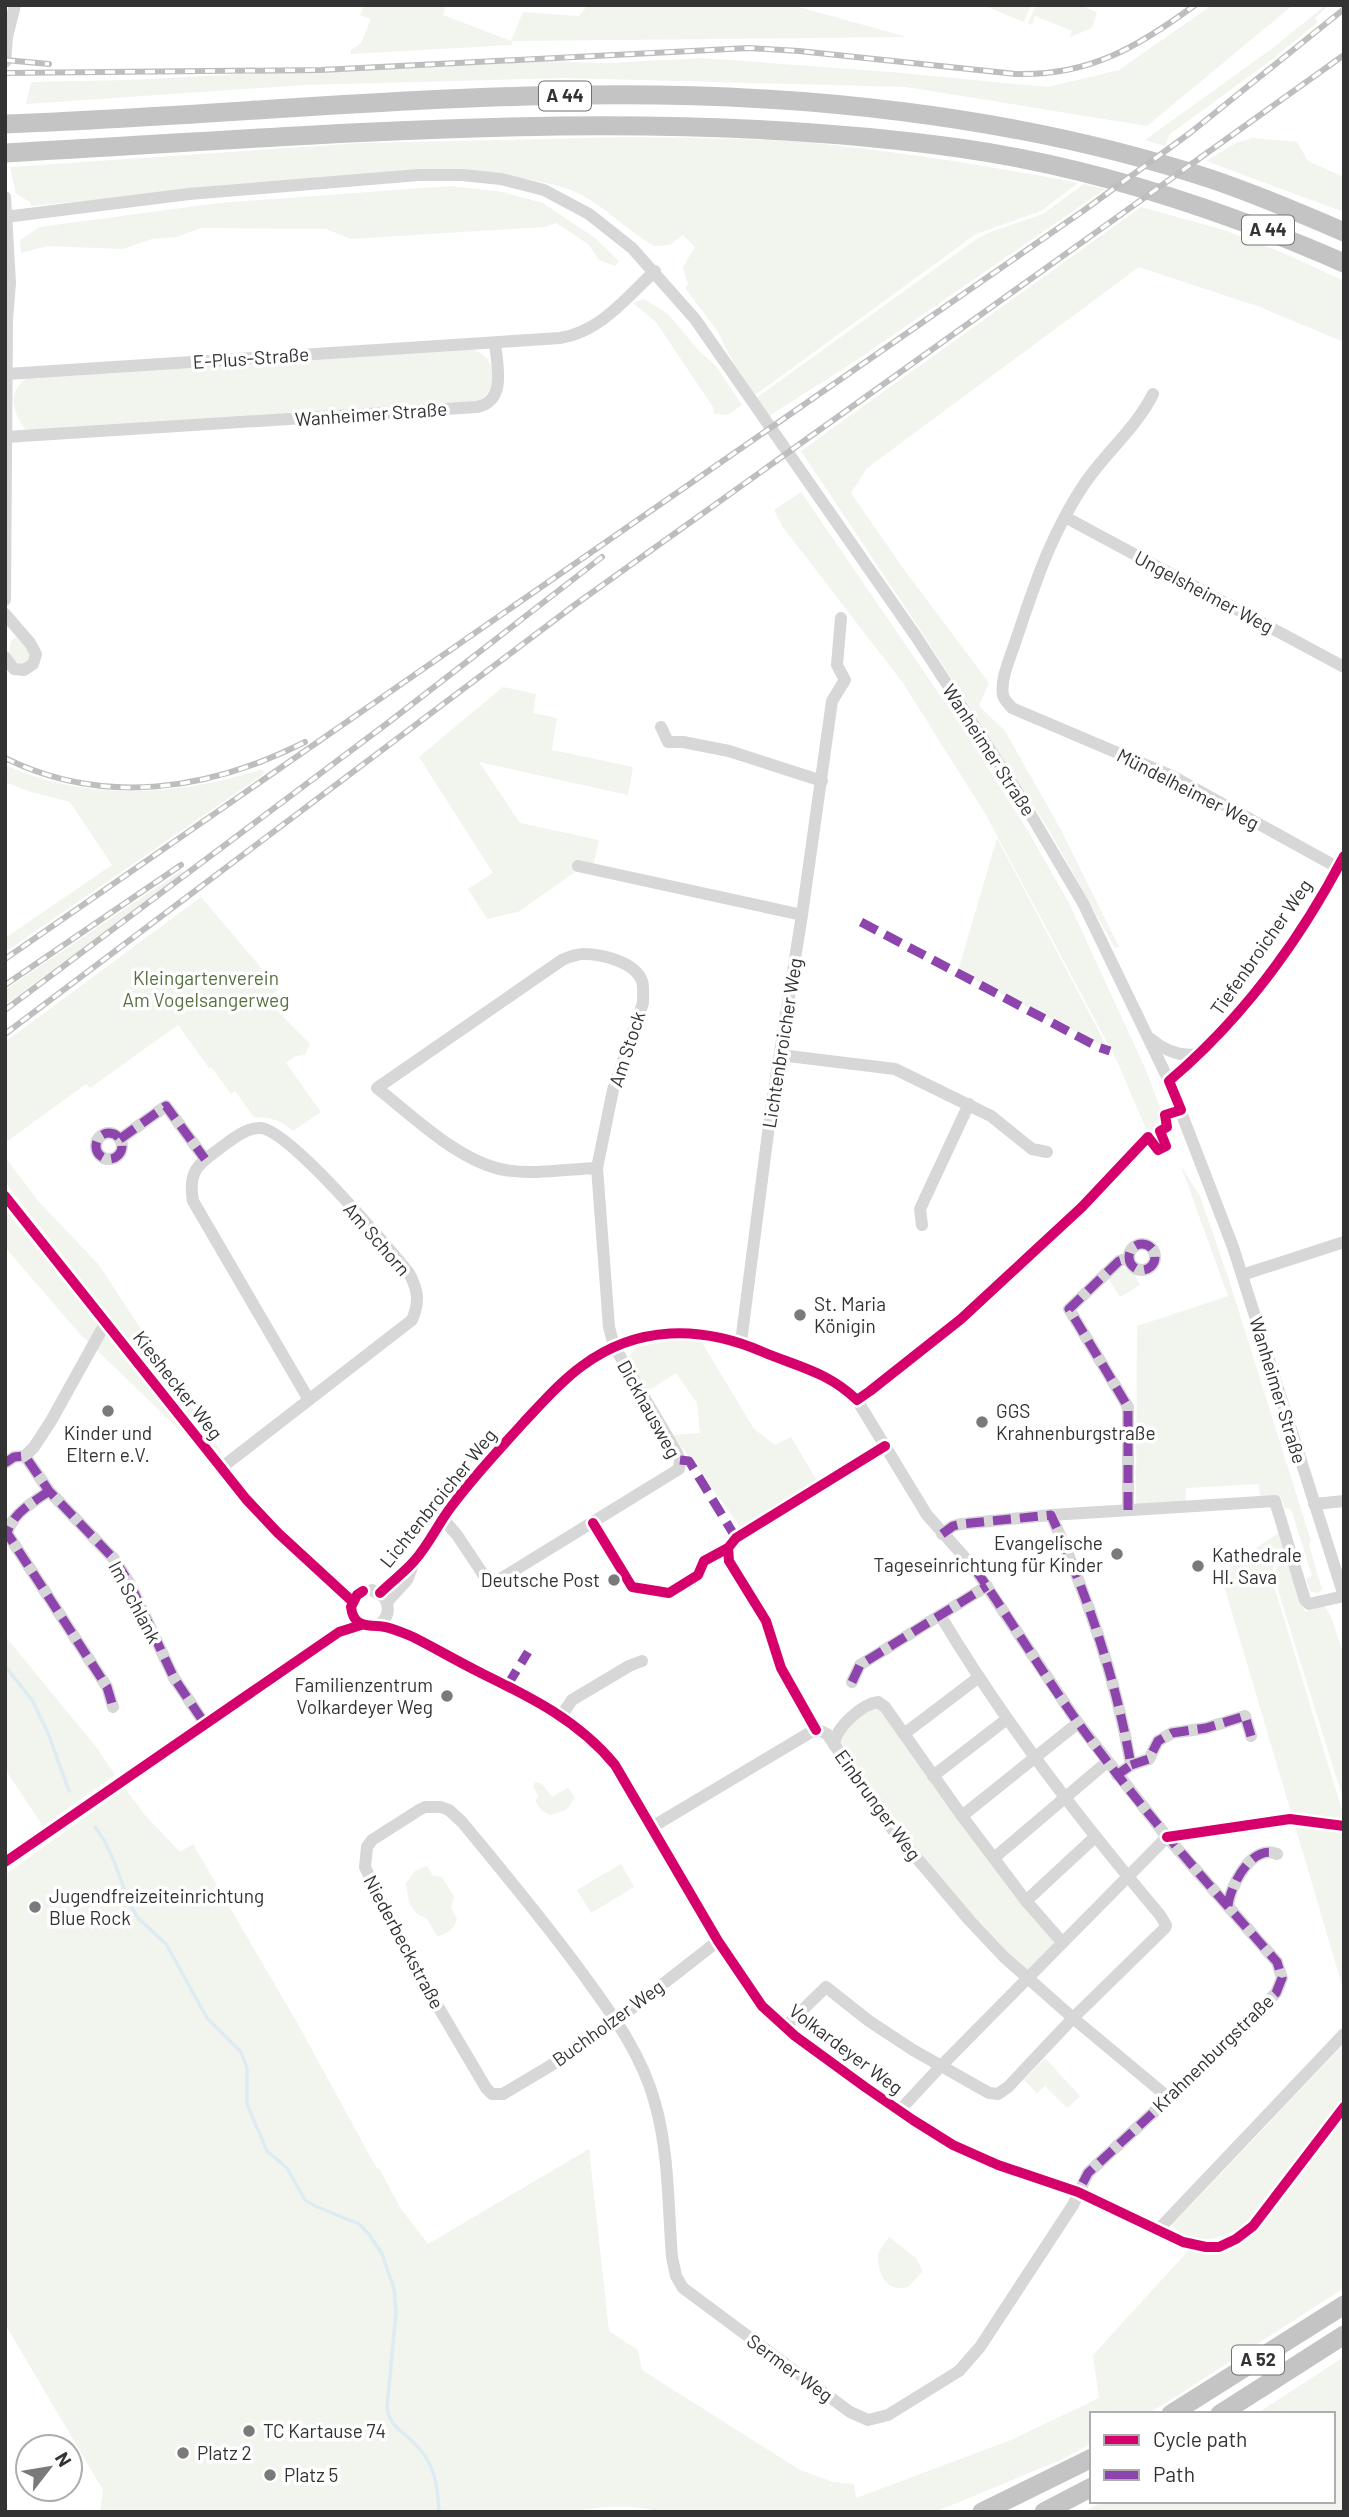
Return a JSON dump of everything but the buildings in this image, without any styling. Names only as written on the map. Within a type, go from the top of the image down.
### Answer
[{"type":"highway","name":"A 44","points":[[5,124],[306,106],[585,95],[720,97],[855,106],[964,121],[1093,146],[1211,179],[1286,206],[1344,232]]},
{"type":"highway","name":"A 44","points":[[5,153],[334,134],[582,125],[718,127],[846,136],[961,148],[1119,181],[1265,229],[1344,263]]},
{"type":"highway","name":"A 52","points":[[1174,2412],[1344,2305]]},
{"type":"highway","name":"A 52","points":[[1223,2412],[1344,2334]]},
{"type":"highway","points":[[982,2512],[1090,2459]]},
{"type":"highway","points":[[1044,2512],[1090,2488]]},
{"type":"street","points":[[5,62],[7,37],[15,5]]},
{"type":"street","name":"Wanheimer Straße","points":[[6,217],[189,194],[419,175],[475,176],[519,183],[565,200],[611,230],[655,271],[695,319],[915,635],[1015,788],[1083,903],[1169,1081],[1242,1275],[1344,1596],[1319,1603],[1309,1604],[1305,1600],[1275,1501],[1128,1510]]},
{"type":"street","points":[[5,197],[10,284],[7,319],[5,600]]},
{"type":"street","points":[[495,343],[560,338],[587,330],[596,325],[655,271]]},
{"type":"street","name":"Wanheimer Straße","points":[[6,437],[477,407],[488,403],[497,391],[495,343]]},
{"type":"street","name":"E-Plus-Straße","points":[[7,374],[495,343]]},
{"type":"street","points":[[1065,517],[1091,475],[1133,427],[1153,394]]},
{"type":"street","name":"Ungelsheimer Weg","points":[[1065,517],[1344,667]]},
{"type":"street","name":"Mündelheimer Weg","points":[[1065,517],[1042,560],[1010,658],[1003,697],[1012,708],[1172,776],[1342,865]]},
{"type":"street","points":[[5,608],[5,615],[30,643],[36,654],[33,664],[24,670],[14,669],[5,657]]},
{"type":"street","name":"Lichtenbroicher Weg","points":[[385,1602],[407,1580],[415,1560],[482,1467],[546,1399],[581,1367],[614,1346],[654,1335],[701,1333],[741,1342],[832,701],[845,680],[837,665],[841,618]]},
{"type":"street","points":[[661,727],[668,742],[683,742],[730,751],[821,781]]},
{"type":"street","name":"Tiefenbroicher Weg","points":[[1169,1081],[1225,1030],[1300,929],[1342,865]]},
{"type":"street","points":[[578,866],[802,915]]},
{"type":"street","name":"Am Stock","points":[[597,1168],[520,1171],[502,1169],[477,1161],[441,1138],[377,1088],[562,960],[582,954],[625,964],[635,971],[641,979],[643,1003],[613,1090],[597,1168],[609,1327],[614,1346]]},
{"type":"street","points":[[1147,1034],[1169,1051],[1186,1055],[1199,1054]]},
{"type":"street","points":[[780,1055],[892,1069],[969,1104],[991,1116],[1032,1149],[1048,1152]]},
{"type":"street","points":[[922,1225],[920,1209],[969,1104]]},
{"type":"street","points":[[120,1139],[166,1106],[205,1159],[193,1174],[190,1185],[193,1201],[309,1400]]},
{"type":"street","name":"Am Schorn","points":[[205,1159],[249,1129],[273,1131],[287,1141],[363,1221],[410,1273],[418,1291],[417,1309],[412,1320],[221,1468]]},
{"type":"street","name":"Kieshecker Weg","points":[[5,1196],[246,1499],[278,1533],[335,1584],[352,1607]]},
{"type":"street","points":[[1242,1275],[1344,1242]]},
{"type":"street","points":[[942,1534],[961,1524],[1128,1510],[1128,1407],[1069,1309],[1119,1261],[1129,1258]]},
{"type":"street","points":[[5,1463],[14,1457],[25,1456],[47,1428],[106,1322]]},
{"type":"street","name":"Krahnenburgstraße","points":[[741,1342],[823,1374],[842,1385],[857,1400],[927,1515],[975,1569],[1107,1762],[1167,1837],[1277,1962],[1282,1978],[1276,1993],[1088,2174],[1078,2192]]},
{"type":"street","name":"Dickhausweg","points":[[443,1519],[485,1577],[496,1581],[676,1473],[680,1465],[677,1453],[614,1346]]},
{"type":"street","name":"Im Schlank","points":[[25,1456],[49,1491],[99,1542],[118,1566],[130,1584],[174,1678],[205,1724]]},
{"type":"street","points":[[49,1491],[18,1514],[11,1521],[7,1533],[107,1687],[113,1707]]},
{"type":"street","points":[[1314,1504],[1344,1501]]},
{"type":"street","points":[[1051,1515],[1074,1565],[1109,1664],[1131,1765]]},
{"type":"street","name":"Kieshecker Weg","points":[[335,1584],[346,1590],[363,1591]]},
{"type":"street","points":[[852,1682],[860,1665],[987,1586]]},
{"type":"street","points":[[339,1632],[363,1591],[372,1590],[385,1602],[385,1620],[378,1626]]},
{"type":"street","name":"Volkardeyer Weg","points":[[385,1602],[410,1636]]},
{"type":"street","points":[[5,1862],[339,1632],[360,1625],[352,1607]]},
{"type":"street","points":[[785,2027],[826,1987],[869,2021],[940,2067],[989,2093],[998,2094],[1165,1928],[1160,1915],[1034,1758],[940,1615]]},
{"type":"street","name":"Volkardeyer Weg","points":[[360,1625],[378,1626],[410,1636],[561,1716],[597,1743],[615,1765],[718,1941],[762,2006],[785,2027],[900,2111],[967,2151],[998,2165],[1078,2192],[1183,2242],[1219,2247],[1236,2239],[1253,2226],[1344,2107]]},
{"type":"street","points":[[561,1716],[572,1700],[642,1661]]},
{"type":"street","points":[[904,1734],[979,1677]]},
{"type":"street","points":[[834,1745],[838,1732],[868,1704],[886,1707],[962,1816],[1026,1901],[1062,1942]]},
{"type":"street","points":[[1117,1775],[1131,1765],[1149,1759],[1158,1741],[1172,1733],[1206,1728],[1245,1716],[1251,1736]]},
{"type":"street","points":[[933,1776],[1007,1719]]},
{"type":"street","points":[[962,1816],[1078,1723]]},
{"type":"street","name":"Einbrunger Weg","points":[[652,1827],[811,1732],[821,1731],[827,1734],[875,1806],[970,1921],[1028,1978],[1169,2098]]},
{"type":"street","points":[[994,1858],[1107,1762]]},
{"type":"street","name":"Niederbeckstraße","points":[[492,2094],[414,1966],[372,1887],[365,1867],[367,1847],[372,1840],[419,1810],[425,1807],[441,1807],[449,1810],[462,1822],[551,1931],[617,2020]]},
{"type":"street","points":[[1026,1901],[1095,1836]]},
{"type":"street","points":[[900,2111],[1167,1837]]},
{"type":"street","points":[[1228,1906],[1232,1887],[1247,1866],[1264,1852],[1277,1854]]},
{"type":"street","name":"Buchholzer Weg","points":[[492,2094],[503,2094],[550,2066],[617,2020],[718,1941]]},
{"type":"street","name":"Sermer Weg","points":[[617,2020],[639,2061],[656,2105],[676,2276],[690,2295],[868,2420],[888,2415],[960,2371],[980,2347],[1073,2205],[1078,2192]]},
{"type":"street","points":[[1159,2229],[1344,2034]]},
{"type":"green space","points":[[364,5],[446,5],[443,15],[511,41],[523,12],[579,16],[588,5],[792,5],[907,37],[512,41],[512,45],[351,54],[351,50],[361,43],[371,19],[360,15]]},
{"type":"green space","points":[[983,5],[1031,5],[1024,22]]},
{"type":"green space","points":[[1036,5],[1080,5],[1097,12],[1092,28],[1070,37],[1072,31],[1035,16],[1032,25],[1028,23]]},
{"type":"green space","points":[[1212,5],[1293,5],[1147,126],[906,87],[563,78],[305,85],[26,104],[31,82],[130,80],[509,60],[608,63],[702,58],[1048,87],[1119,70]]},
{"type":"green space","points":[[1329,5],[1315,18],[1318,22],[1274,58],[1170,134],[1165,146],[1145,140],[1270,50]]},
{"type":"green space","points":[[630,137],[813,143],[946,160],[1078,183],[1041,211],[976,234],[755,395],[735,366],[718,332],[685,288],[688,285],[683,267],[695,247],[683,235],[670,245],[654,246],[596,204],[567,189],[500,175],[117,198],[31,206],[30,202],[16,194],[10,167],[362,143]]},
{"type":"green space","points":[[1252,138],[1297,142],[1308,161],[1344,177],[1344,212],[1206,161],[1236,143]]},
{"type":"green space","points":[[1084,184],[1105,189],[848,366],[769,416],[756,398],[978,238],[1043,214]]},
{"type":"green space","points":[[450,186],[503,192],[543,203],[595,238],[619,261],[615,266],[599,260],[588,244],[556,223],[544,227],[351,239],[326,229],[202,228],[176,237],[152,239],[123,249],[47,246],[21,253],[20,240],[40,227],[219,203]]},
{"type":"green space","points":[[1141,207],[1224,230],[1286,254],[1344,281],[1344,342],[1260,307],[1139,267],[867,468],[851,493],[905,571],[989,683],[979,706],[1005,731],[1060,828],[1119,947],[1115,948],[1049,830],[801,451]]},
{"type":"green space","points":[[644,299],[668,314],[699,351],[716,366],[742,405],[727,415],[714,414],[713,407],[656,322],[633,303]]},
{"type":"green space","points":[[470,348],[487,359],[492,366],[493,375],[489,391],[474,404],[32,430],[25,429],[17,415],[14,401],[18,387],[31,376]]},
{"type":"green space","points":[[801,492],[968,736],[1028,831],[1069,903],[1146,1070],[1163,1115],[1163,1123],[1156,1130],[1161,1143],[1159,1146],[1149,1136],[1117,1061],[986,815],[903,683],[782,526],[774,510]]},
{"type":"green space","points":[[16,637],[29,649],[29,659],[23,664],[18,664],[9,655],[11,641]]},
{"type":"green space","points":[[503,687],[536,694],[533,713],[557,718],[552,750],[633,767],[628,795],[479,762],[520,823],[599,840],[593,867],[578,870],[518,912],[487,919],[468,889],[493,873],[419,757]]},
{"type":"green space","points":[[5,765],[36,777],[100,790],[166,789],[198,785],[262,769],[265,773],[5,952],[5,938],[112,865],[70,802],[5,782]]},
{"type":"green space","points":[[997,838],[1108,1049],[958,971]]},
{"type":"green space","points":[[181,871],[183,873],[5,1005],[5,990]]},
{"type":"green space","name":"Kleingartenverein Am Vogelsangerweg","points":[[201,897],[279,989],[266,999],[310,1044],[305,1055],[296,1056],[286,1063],[321,1112],[293,1131],[275,1120],[254,1117],[235,1091],[231,1094],[211,1067],[209,1068],[178,1025],[90,1088],[86,1084],[5,1143],[5,1042]]},
{"type":"green space","points":[[5,1157],[39,1202],[99,1265],[222,1453],[219,1456],[5,1182]]},
{"type":"green space","points":[[1181,1166],[1200,1196],[1229,1280],[1311,1541],[1309,1545],[1322,1590],[1317,1593],[1310,1591],[1306,1579],[1312,1576],[1291,1509],[1285,1508],[1281,1497],[1260,1498],[1259,1484],[1186,1488],[1186,1502],[1136,1505],[1137,1326],[1228,1296]]},
{"type":"green space","points":[[5,1209],[185,1432],[80,1334],[5,1247]]},
{"type":"green space","points":[[1121,1267],[1133,1272],[1140,1285],[1120,1297],[1108,1278]]},
{"type":"green space","points":[[668,1341],[701,1341],[754,1429],[775,1445],[791,1437],[819,1484],[742,1529],[673,1435],[700,1433],[697,1403],[676,1373],[646,1392],[628,1357],[636,1347]]},
{"type":"green space","points":[[1280,1532],[1288,1558],[1275,1563],[1271,1576],[1344,1817],[1344,1992],[1220,1572]]},
{"type":"green space","points":[[1289,1563],[1305,1612],[1325,1606],[1344,1656],[1344,1802],[1274,1577],[1277,1567]]},
{"type":"green space","points":[[5,1636],[96,1747],[115,1775],[43,1826],[5,1769]]},
{"type":"green space","points":[[874,1703],[1054,1938],[1055,1946],[1030,1971],[1022,1970],[938,1883],[835,1737]]},
{"type":"green space","points":[[536,1782],[542,1784],[552,1797],[568,1788],[575,1798],[566,1810],[550,1815],[541,1810],[535,1800],[539,1797],[533,1786]]},
{"type":"green space","points":[[125,1788],[144,1814],[180,1852],[193,1844],[299,2026],[376,2167],[401,2209],[428,2244],[589,2149],[609,2331],[638,2350],[642,2370],[800,2470],[833,2482],[854,2484],[856,2498],[1011,2440],[1099,2398],[1093,2355],[1189,2250],[1214,2254],[1224,2252],[1251,2234],[1268,2217],[1344,2116],[1344,2288],[1161,2406],[1150,2412],[1090,2412],[1090,2444],[1063,2459],[935,2512],[664,2512],[617,2507],[569,2512],[100,2512],[103,2490],[84,2458],[84,2433],[69,2433],[5,2324],[5,1875]]},
{"type":"green space","points":[[621,1864],[634,1887],[591,1913],[577,1890]]},
{"type":"green space","points":[[427,1866],[433,1876],[442,1877],[454,1897],[451,1908],[457,1919],[452,1929],[437,1936],[427,1919],[417,1914],[409,1903],[406,1883],[415,1871]]},
{"type":"green space","points":[[1344,2044],[1344,2100],[1248,2222],[1230,2233],[1209,2239],[1180,2233],[1172,2225]]},
{"type":"green space","points":[[1045,2058],[1080,2096],[1067,2108],[1045,2086],[1037,2093],[1024,2080]]},
{"type":"green space","points":[[889,2237],[916,2258],[923,2271],[908,2287],[894,2287],[884,2280],[881,2274],[878,2253]]},
{"type":"green space","points":[[1344,2357],[1344,2512],[1083,2512],[1100,2503],[1335,2503],[1335,2412],[1259,2412]]},
{"type":"waterway","points":[[5,1666],[32,1700],[48,1733],[69,1791]]},
{"type":"waterway","points":[[95,1827],[114,1861],[130,1905],[138,1918],[166,1944],[207,2018],[241,2052],[247,2068],[247,2104],[267,2151],[287,2168],[305,2200],[359,2224],[382,2254],[394,2288],[396,2313],[388,2414],[393,2424],[426,2457],[436,2483],[439,2512]]},
{"type":"railway","points":[[5,73],[321,70],[749,48],[1016,74],[1042,73],[1067,70],[1112,56],[1153,34],[1195,5]]},
{"type":"railway","points":[[5,959],[1083,211],[1190,133],[1344,9]]},
{"type":"railway","points":[[5,1034],[576,604],[1344,55]]},
{"type":"railway","points":[[5,60],[49,64]]},
{"type":"railway","points":[[5,1010],[389,722],[602,557]]},
{"type":"railway","points":[[5,758],[42,773],[80,783],[118,787],[156,786],[232,772],[305,742]]},
{"type":"railway","points":[[5,985],[181,865]]},
{"type":"marked path","points":[[861,922],[1110,1051]]},
{"type":"marked path","points":[[120,1139],[166,1106],[205,1159]]},
{"type":"marked path","points":[[109,1133],[118,1137],[122,1146],[118,1155],[109,1159],[100,1155],[96,1146],[100,1137],[109,1133]]},
{"type":"marked path","points":[[1142,1244],[1151,1248],[1155,1257],[1151,1266],[1142,1270],[1133,1266],[1129,1257],[1133,1248],[1142,1244]]},
{"type":"marked path","points":[[1128,1510],[1128,1407],[1069,1309],[1119,1261],[1129,1258]]},
{"type":"marked path","points":[[5,1463],[14,1457],[25,1456],[49,1491],[114,1559],[130,1584],[174,1678],[205,1724]]},
{"type":"marked path","points":[[680,1460],[689,1461],[736,1538]]},
{"type":"marked path","points":[[49,1491],[18,1514],[7,1533],[107,1687],[113,1707]]},
{"type":"marked path","points":[[942,1534],[961,1524],[1051,1515],[1077,1576],[1117,1700],[1131,1765],[1117,1775]]},
{"type":"marked path","points":[[975,1569],[1102,1755],[1175,1846],[1277,1962],[1282,1978],[1276,1993],[1088,2173],[1078,2192]]},
{"type":"marked path","points":[[852,1682],[860,1665],[987,1586]]},
{"type":"marked path","points":[[507,1686],[528,1652]]},
{"type":"marked path","points":[[1131,1765],[1149,1759],[1158,1741],[1172,1733],[1206,1728],[1245,1716],[1251,1736]]},
{"type":"marked path","points":[[1228,1906],[1233,1888],[1251,1860],[1268,1852],[1277,1854]]},
{"type":"cycle path","points":[[380,1593],[415,1560],[468,1485],[552,1393],[582,1366],[625,1343],[647,1336],[670,1334],[716,1337],[740,1343],[813,1371],[857,1400],[870,1391],[961,1319],[1082,1207],[1148,1137],[1158,1150],[1166,1146],[1160,1131],[1167,1127],[1165,1115],[1181,1110],[1169,1081],[1221,1032],[1267,977],[1308,918],[1344,856]]},
{"type":"cycle path","points":[[5,1196],[246,1499],[278,1533],[353,1602]]},
{"type":"cycle path","points":[[593,1523],[632,1587],[669,1593],[698,1575],[704,1561],[728,1548],[736,1538],[885,1446]]},
{"type":"cycle path","points":[[728,1548],[729,1561],[766,1621],[781,1668],[816,1730]]},
{"type":"cycle path","points":[[363,1591],[357,1595],[351,1607],[354,1617],[360,1623],[386,1627],[409,1635],[517,1691],[569,1722],[601,1749],[615,1765],[718,1941],[762,2006],[795,2036],[865,2087],[953,2145],[998,2165],[1078,2192],[1183,2242],[1219,2247],[1236,2239],[1253,2226],[1344,2107]]},
{"type":"cycle path","points":[[5,1862],[339,1632],[361,1625]]},
{"type":"cycle path","points":[[1167,1837],[1290,1819],[1344,1826]]},
{"type":"place","name":"St. Maria Königin","points":[[800,1315]]},
{"type":"place","name":"Kinder und Eltern e.V.","points":[[108,1411]]},
{"type":"place","name":"GGS Krahnenburgstraße","points":[[982,1422]]},
{"type":"place","name":"Evangelische Tageseinrichtung für Kinder","points":[[1117,1554]]},
{"type":"place","name":"Kathedrale Hl. Sava","points":[[1198,1566]]},
{"type":"place","name":"Deutsche Post","points":[[614,1580]]},
{"type":"place","name":"Familienzentrum Volkardeyer Weg","points":[[447,1696]]},
{"type":"place","name":"Jugendfreizeiteinrichtung Blue Rock","points":[[35,1907]]},
{"type":"place","name":"TC Kartause 74","points":[[249,2431]]},
{"type":"place","name":"Platz 2","points":[[183,2453]]},
{"type":"place","name":"Platz 5","points":[[270,2475]]}]
